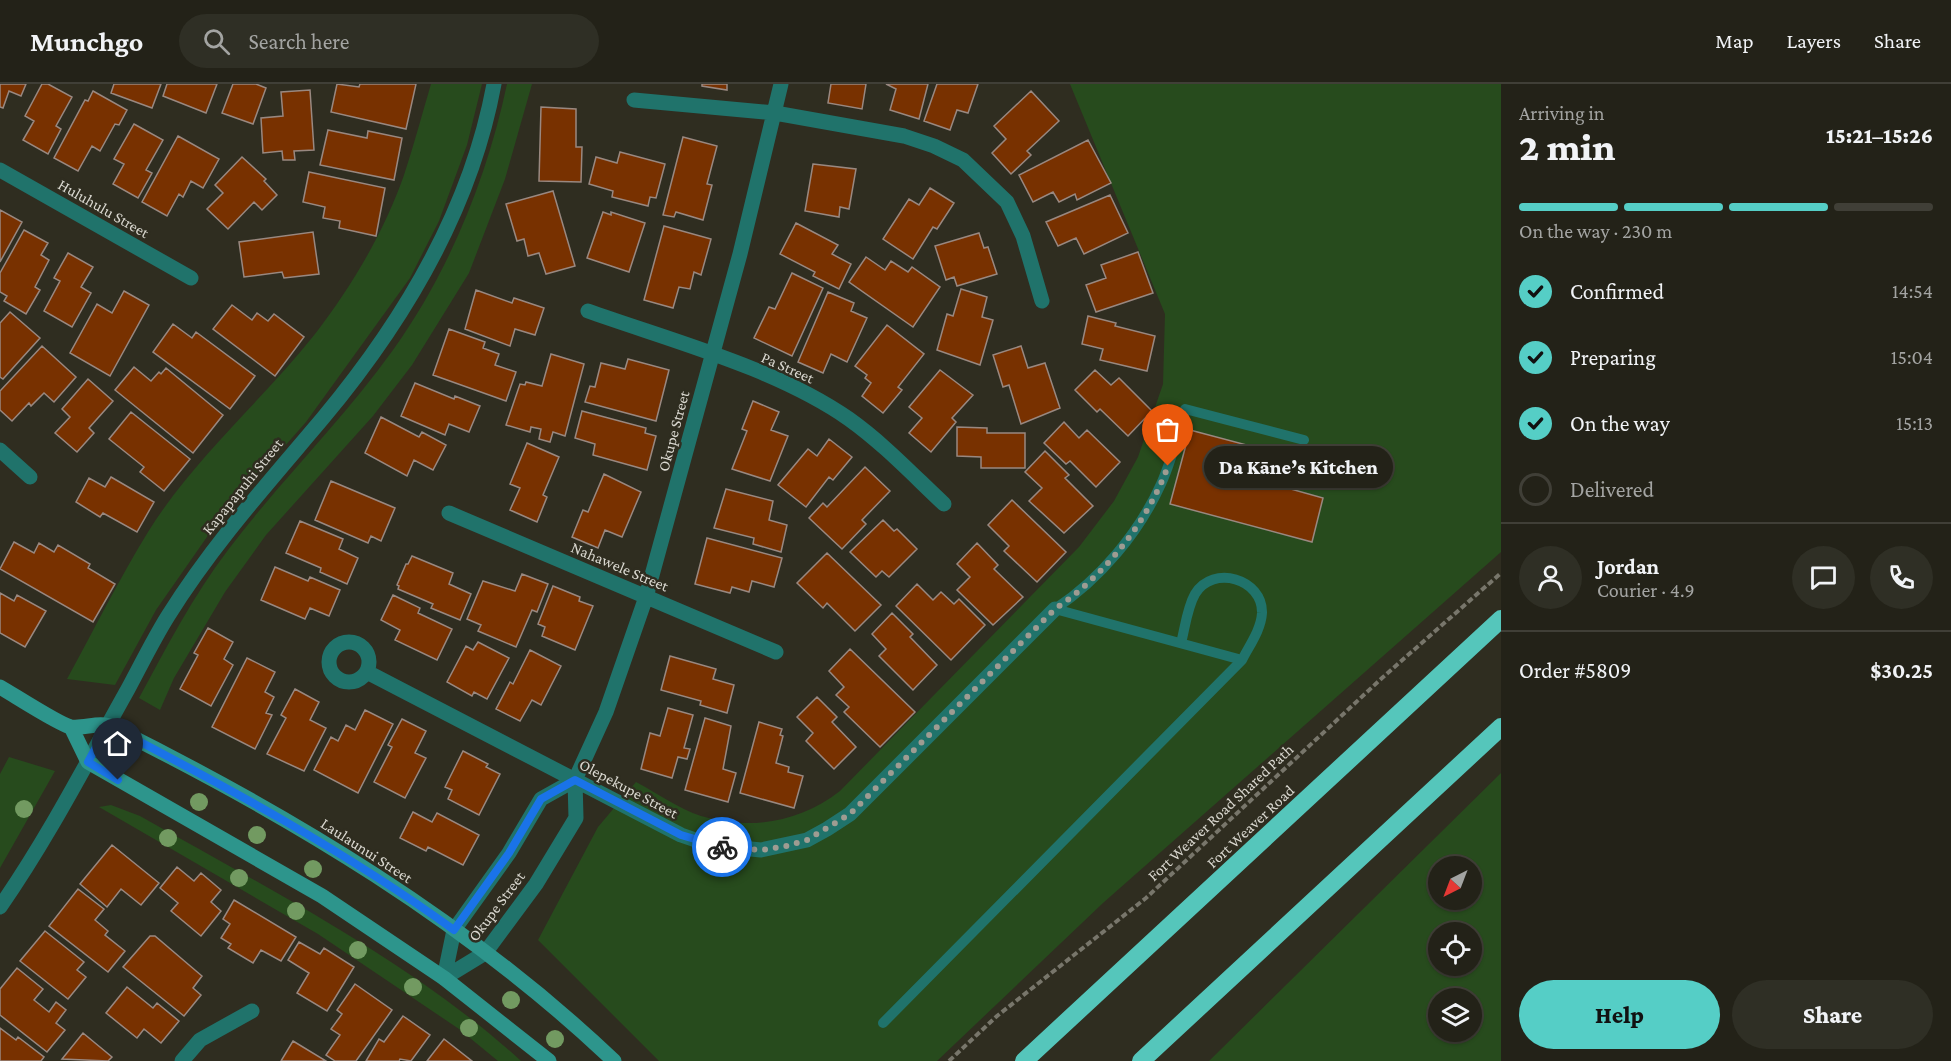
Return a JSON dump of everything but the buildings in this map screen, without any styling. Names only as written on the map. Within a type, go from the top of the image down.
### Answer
[{"type":"highway","name":"Fort Weaver Road","points":[[1024,1061],[1501,619]]},
{"type":"highway","points":[[1141,1061],[1501,726]]},
{"type":"street","name":"Kapapapuhi Street","points":[[0,907],[88,762],[167,617],[196,574],[261,488],[324,417],[363,367],[433,261],[472,166],[494,84]]},
{"type":"street","name":"Okupe Street","points":[[444,978],[485,953],[536,884],[576,818],[575,780],[606,712],[646,597],[712,356],[781,84]]},
{"type":"street","points":[[634,99],[775,113],[904,136],[934,146],[963,160],[1007,202],[1023,236],[1042,301]]},
{"type":"street","name":"Huluhulu Street","points":[[0,170],[191,278]]},
{"type":"street","name":"Pa Street","points":[[588,311],[765,375],[820,401],[849,419],[887,450],[944,504]]},
{"type":"street","points":[[0,450],[30,477]]},
{"type":"street","name":"Nahawele Street","points":[[449,513],[776,652]]},
{"type":"street","name":"Olepekupe Street","points":[[367,672],[681,835],[710,845],[762,850],[807,840],[850,814],[1055,609]]},
{"type":"street","points":[[0,687],[71,727],[108,725]]},
{"type":"street","name":"Laulaunui Street","points":[[108,725],[259,805],[338,852],[485,953],[535,992],[614,1061]]},
{"type":"street","points":[[71,727],[88,762],[322,896],[444,978],[549,1061]]},
{"type":"street","name":"Okupe Street","points":[[444,978],[454,930],[509,853],[541,799],[575,780]]},
{"type":"street","points":[[182,1061],[200,1040],[252,1011]]},
{"type":"lane","points":[[1055,609],[1080,593],[1126,541],[1142,519],[1161,483],[1185,409],[1304,440]]},
{"type":"lane","points":[[883,1023],[1242,660],[1261,622],[1262,611],[1254,590],[1235,578],[1213,579],[1196,593],[1180,643]]},
{"type":"lane","points":[[1055,609],[1242,660]]},
{"type":"path","name":"Fort Weaver Road Shared Path","points":[[949,1061],[997,1016],[1146,898],[1382,678],[1501,573]]},
{"type":"green space","points":[[431,84],[482,84],[467,145],[439,221],[410,278],[306,422],[216,524],[156,610],[115,685],[67,679],[127,568],[166,505],[207,454],[315,334],[354,278],[377,238],[396,196],[408,164]]},
{"type":"green space","points":[[507,84],[532,84],[505,179],[469,273],[412,365],[373,416],[266,535],[225,592],[174,678],[160,710],[139,698],[180,622],[215,568],[248,524],[374,376],[432,289],[464,223],[477,189],[499,119]]},
{"type":"green space","points":[[1070,84],[1501,84],[1501,552],[1103,903],[937,1061],[659,1061],[538,940],[598,827],[636,782],[693,813],[719,821],[756,823],[774,821],[825,802],[840,791],[1079,547],[1114,501],[1138,457],[1163,384],[1165,314]]},
{"type":"green space","points":[[9,757],[55,771],[0,868],[0,774]]},
{"type":"green space","points":[[1501,773],[1501,1061],[1209,1061]]},
{"type":"green space","points":[[111,805],[140,816],[338,928],[434,991],[521,1061],[498,1061],[459,1029],[318,934],[99,807]]},
{"type":"way so far","points":[[722,847],[762,850],[786,846],[807,840],[850,814],[1055,609],[1080,593],[1126,541],[1142,519],[1168,466]]},
{"type":"place","name":"Da Kāne’s Kitchen","points":[[1168,466]]},
{"type":"route","points":[[118,780],[88,762],[108,725],[249,799],[338,852],[454,930],[509,853],[541,799],[575,780],[681,835],[722,847]]}]
